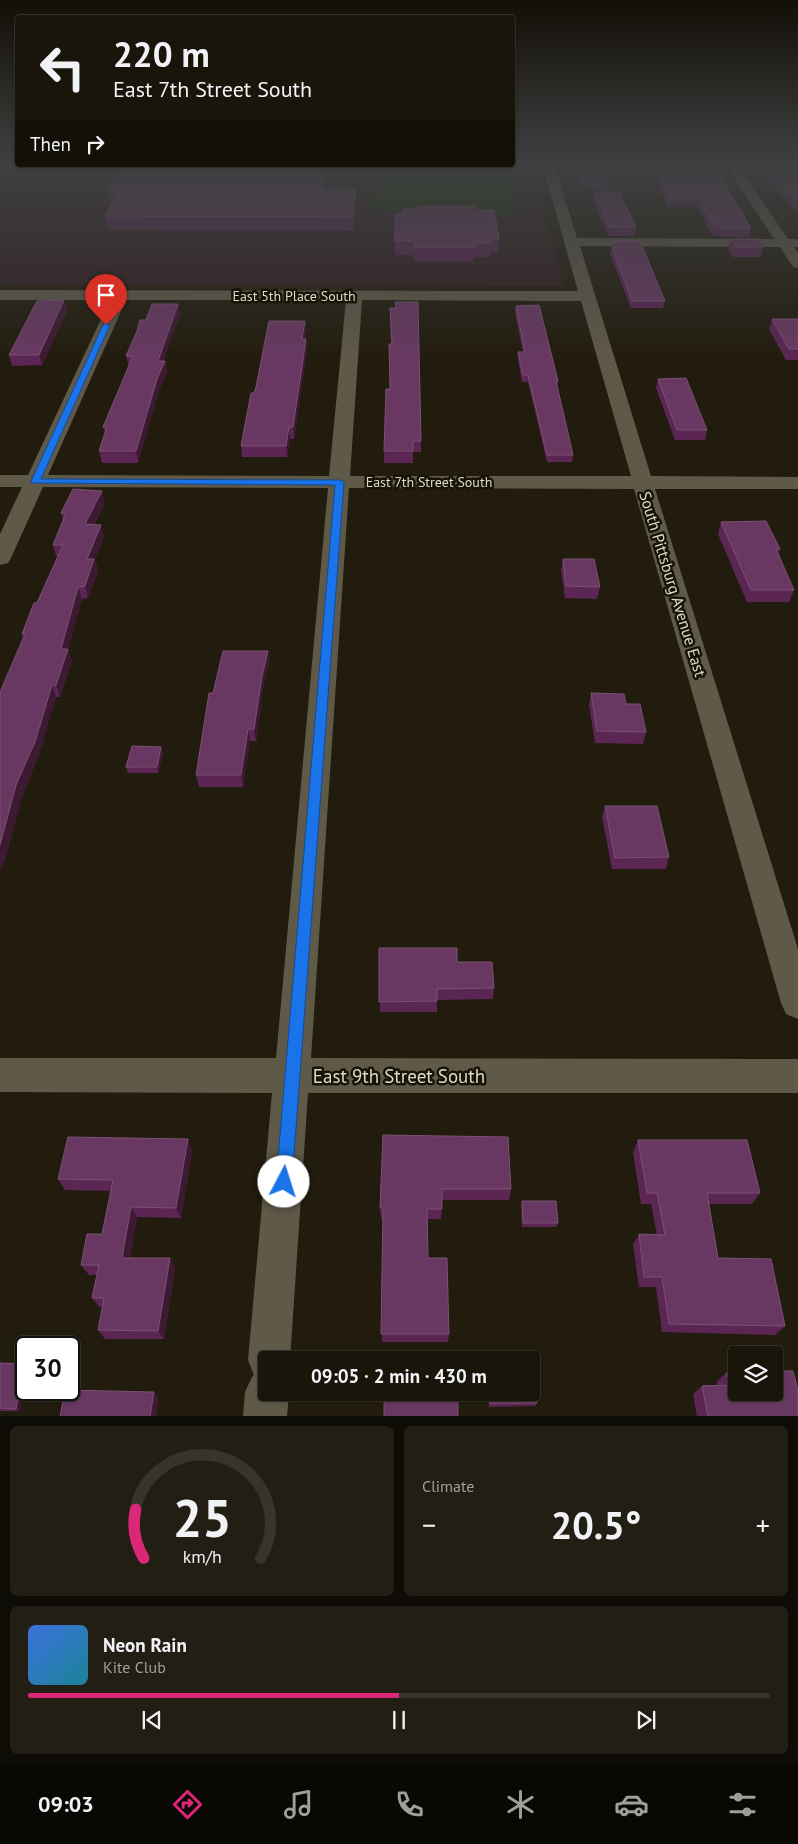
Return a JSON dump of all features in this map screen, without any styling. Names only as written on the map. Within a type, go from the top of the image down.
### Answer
[{"type":"street","name":"South Pittsburg Avenue East","points":[[568,230],[798,1003]]},
{"type":"street","points":[[781,230],[791,243],[798,264]]},
{"type":"street","points":[[572,242],[791,243]]},
{"type":"street","name":"East 5th Place South","points":[[0,295],[588,296]]},
{"type":"street","points":[[0,558],[120,296]]},
{"type":"street","points":[[270,1351],[354,296]]},
{"type":"street","name":"East 7th Street South","points":[[0,481],[798,483]]},
{"type":"street","name":"East 9th Street South","points":[[0,1075],[798,1076]]},
{"type":"street","points":[[265,1416],[266,1401]]},
{"type":"shaded area","points":[[0,230],[549,230],[564,286],[0,285]]},
{"type":"building","points":[[395,230],[497,230],[499,239],[490,239],[491,243],[474,243],[474,247],[414,247],[414,241],[395,241]]},
{"type":"building","points":[[731,239],[758,239],[763,247],[736,247]]},
{"type":"building","points":[[614,241],[640,241],[665,301],[632,301],[612,247],[617,247]]},
{"type":"building","points":[[64,300],[39,355],[9,355],[37,301]]},
{"type":"building","points":[[395,302],[418,302],[421,441],[413,441],[413,451],[384,451],[386,389],[390,389],[389,344],[392,344],[390,308],[396,308]]},
{"type":"building","points":[[152,304],[178,304],[158,361],[165,361],[157,379],[136,451],[99,451],[107,427],[103,427],[133,356],[126,356],[140,320],[146,320]]},
{"type":"building","points":[[539,305],[558,381],[556,381],[573,455],[547,455],[528,375],[523,375],[518,352],[525,352],[516,306]]},
{"type":"building","points":[[772,319],[798,319],[798,349],[789,349]]},
{"type":"building","points":[[269,321],[305,321],[302,339],[306,339],[293,427],[289,427],[286,446],[241,446],[251,393],[254,393],[256,387]]},
{"type":"building","points":[[686,378],[707,430],[677,430],[658,379]]},
{"type":"building","points":[[73,489],[102,491],[85,524],[101,525],[87,559],[94,559],[85,586],[78,587],[61,649],[68,649],[56,685],[52,685],[35,742],[16,785],[0,845],[0,692],[25,634],[22,634],[34,603],[37,603],[63,545],[53,545],[66,513],[61,513]]},
{"type":"building","points":[[766,521],[780,549],[776,549],[794,590],[751,590],[721,522]]},
{"type":"building","points":[[563,559],[594,559],[600,587],[566,586]]},
{"type":"building","points":[[223,651],[268,651],[254,729],[248,729],[241,775],[196,775],[209,693],[213,693]]},
{"type":"building","points":[[591,693],[624,694],[626,704],[640,704],[646,732],[597,731]]},
{"type":"building","points":[[132,746],[161,747],[157,767],[126,767]]},
{"type":"building","points":[[605,806],[657,806],[669,857],[615,858]]},
{"type":"building","points":[[379,948],[457,948],[457,962],[492,962],[494,988],[437,989],[437,1001],[379,1002]]},
{"type":"building","points":[[383,1135],[508,1137],[511,1189],[442,1189],[442,1209],[427,1209],[428,1258],[447,1258],[449,1334],[381,1334],[383,1208],[380,1208]]},
{"type":"building","points":[[68,1137],[188,1139],[176,1208],[131,1207],[122,1258],[170,1258],[158,1331],[98,1330],[104,1298],[92,1298],[99,1265],[81,1265],[87,1234],[102,1234],[113,1180],[58,1179]]},
{"type":"building","points":[[638,1140],[747,1140],[760,1193],[707,1193],[718,1258],[771,1259],[785,1326],[669,1324],[662,1277],[644,1277],[639,1234],[665,1235],[657,1193],[647,1193]]},
{"type":"building","points":[[522,1201],[556,1201],[558,1223],[523,1223]]},
{"type":"building","points":[[0,1363],[15,1364],[15,1401],[18,1401],[16,1409],[0,1408]]},
{"type":"building","points":[[783,1371],[793,1371],[798,1390],[798,1416],[708,1416],[702,1386],[728,1385],[728,1401],[783,1401]]},
{"type":"building","points":[[80,1390],[154,1392],[150,1416],[60,1416],[63,1401],[80,1401]]},
{"type":"building","points":[[384,1401],[458,1401],[458,1416],[384,1416]]},
{"type":"building","points":[[490,1401],[537,1401],[537,1403],[490,1404]]},
{"type":"route","points":[[106,325],[36,481],[340,482],[284,1182]]}]
